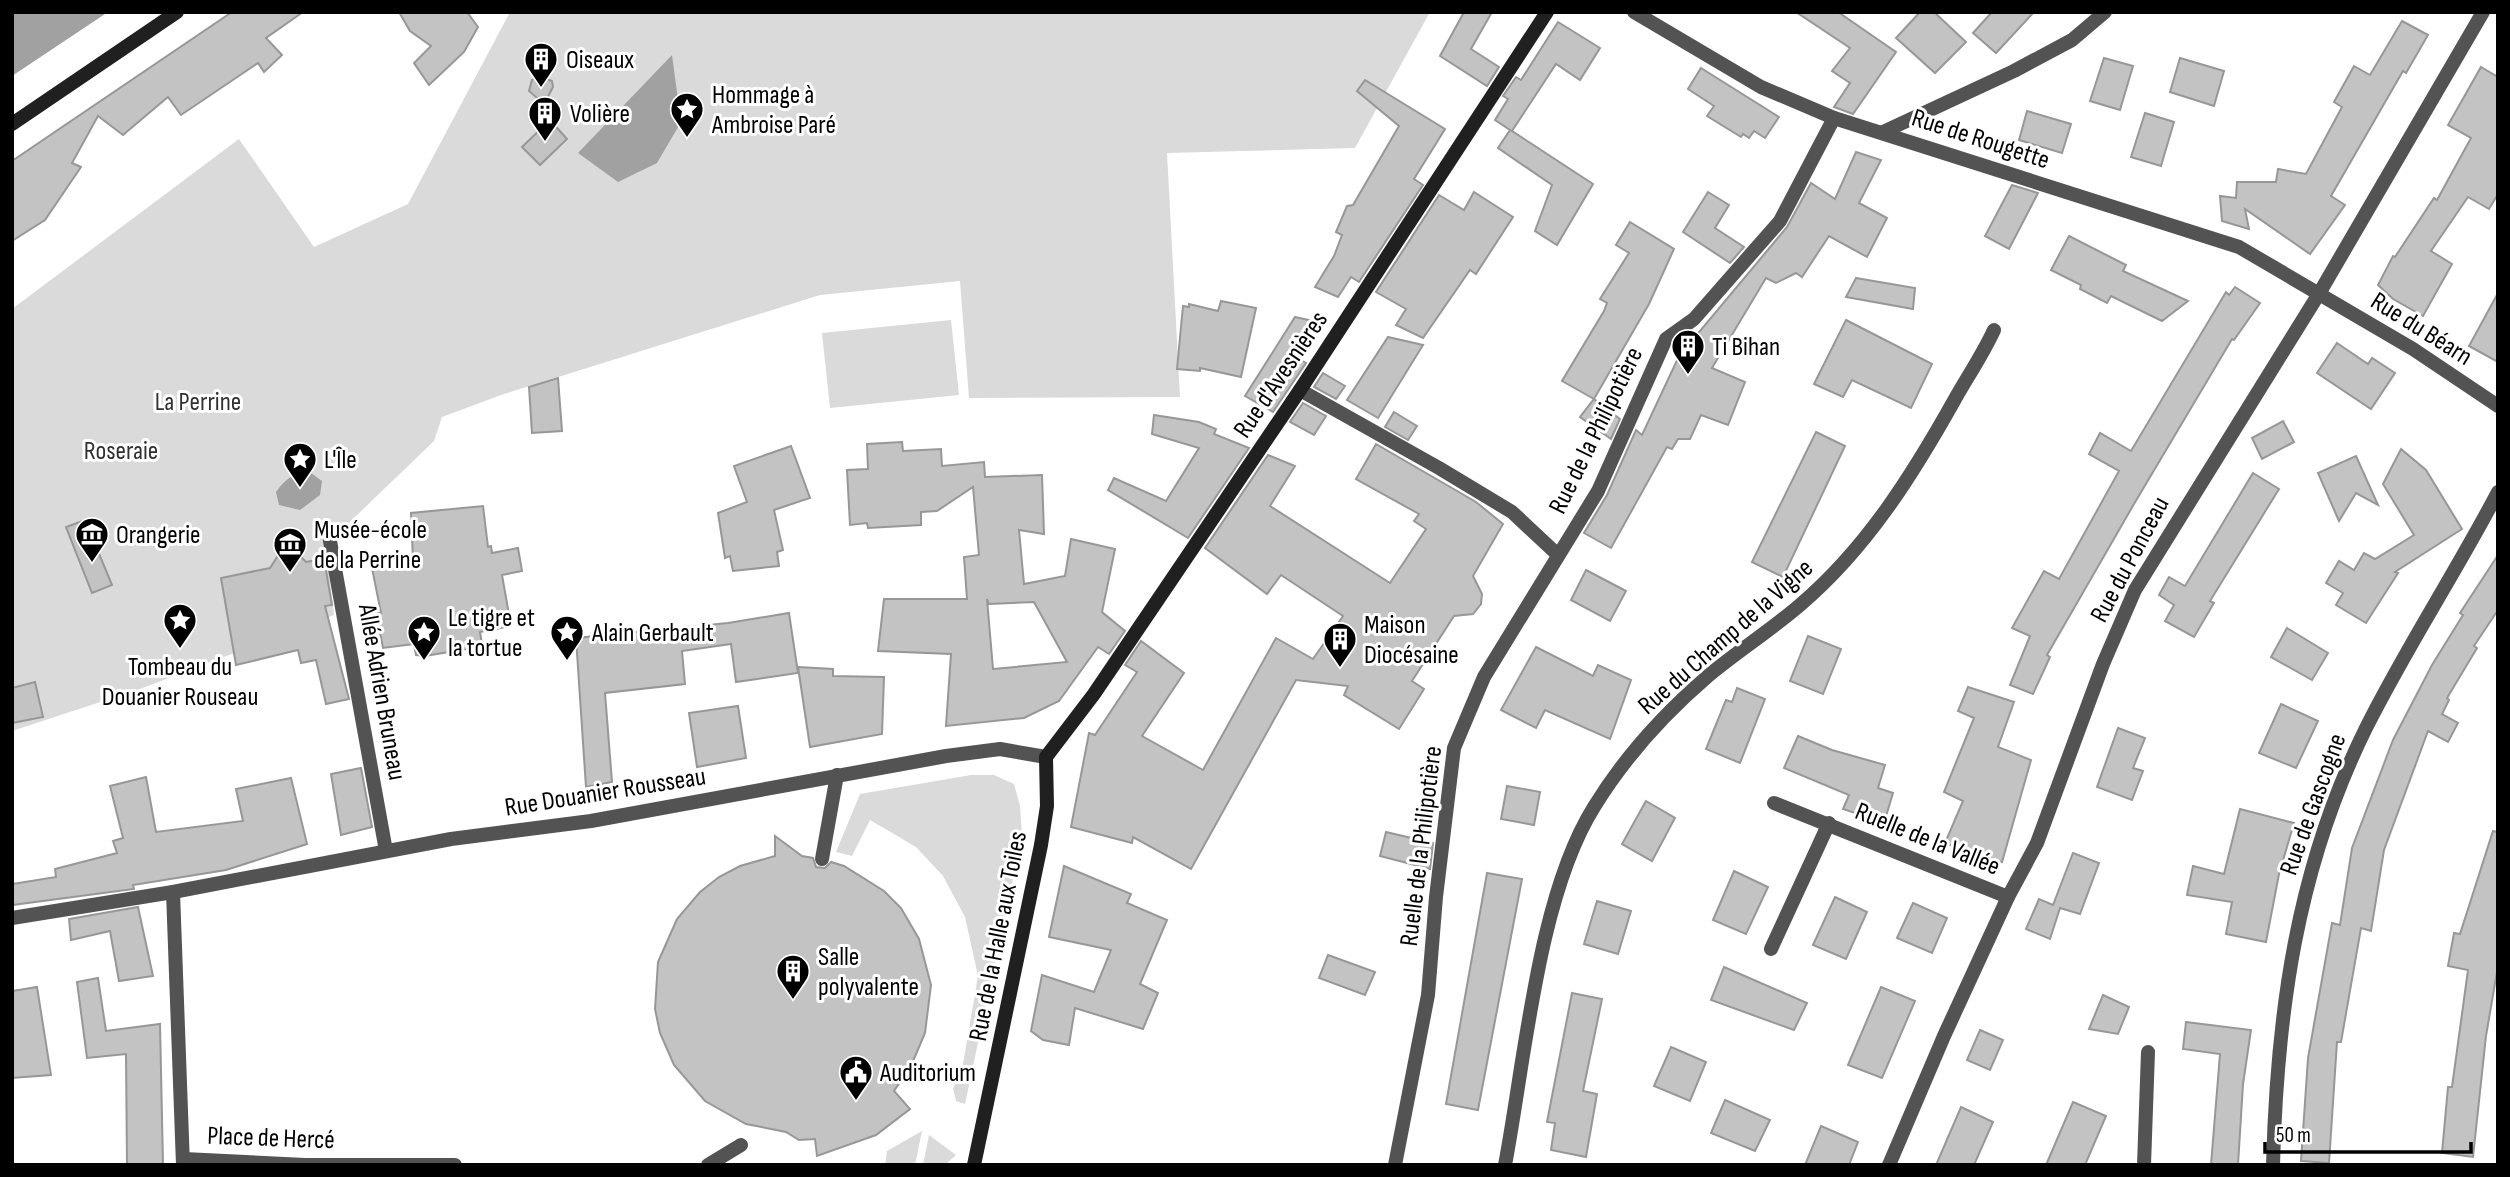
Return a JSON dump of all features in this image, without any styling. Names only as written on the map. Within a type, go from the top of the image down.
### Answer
[{"type":"street","points":[[12,124],[177,12]]},
{"type":"street","name":"Rue d'Avesnières","points":[[1046,757],[1094,694],[1300,390],[1546,12]]},
{"type":"street","name":"Rue de Rougette","points":[[1634,12],[1761,87],[1834,118],[2239,247],[2320,292]]},
{"type":"street","points":[[1883,132],[2060,47],[2105,12]]},
{"type":"street","name":"Rue du Ponceau","points":[[1889,1165],[2008,897],[2037,843],[2103,664],[2135,590],[2320,292],[2483,12]]},
{"type":"street","name":"Rue de la Philipotière","points":[[1300,390],[1440,468],[1512,512],[1558,555],[1598,491],[1666,339],[1694,319],[1780,221],[1834,118]]},
{"type":"street","name":"Rue du Béarn","points":[[2320,292],[2498,406]]},
{"type":"street","name":"Rue du Champ de la Vigne","points":[[1505,1165],[1546,943],[1563,877],[1592,809],[1630,758],[1671,710],[1710,675],[1801,604],[1869,533],[1923,456],[1994,330]]},
{"type":"street","name":"Rue de Gascogne","points":[[2273,1165],[2275,1066],[2289,964],[2313,861],[2365,729],[2498,492]]},
{"type":"street","name":"Allée Adrien Bruneau","points":[[330,541],[386,851]]},
{"type":"street","name":"Ruelle de la Philipotière","points":[[1395,1165],[1428,995],[1436,897],[1454,748],[1484,677],[1558,555]]},
{"type":"street","name":"Rue Douanier Rousseau","points":[[12,918],[173,892],[451,839],[533,830],[837,775],[1000,749],[1046,757]]},
{"type":"street","name":"Rue de la Halle aux Toiles","points":[[974,1165],[1041,845],[1047,806],[1046,757]]},
{"type":"street","points":[[822,859],[837,775]]},
{"type":"street","name":"Ruelle de la Vallée","points":[[1774,803],[2008,897]]},
{"type":"street","name":"Ruelle de la Vallée","points":[[1772,949],[1829,823]]},
{"type":"street","name":"Place de Hercé","points":[[173,892],[183,1162],[455,1165]]},
{"type":"street","points":[[2144,1165],[2148,1052]]},
{"type":"street","points":[[708,1165],[741,1145]]},
{"type":"green space","name":"La Perrine","points":[[510,12],[1430,12],[1355,148],[1167,153],[1180,397],[969,398],[960,281],[820,295],[501,395],[442,417],[434,441],[330,541],[325,539],[334,615],[140,689],[12,731],[12,309],[239,139],[314,247],[408,204]]},
{"type":"green space","points":[[951,320],[959,395],[830,408],[822,333]]},
{"type":"green space","points":[[971,775],[994,775],[1014,784],[1020,806],[1022,836],[965,1104],[956,1101],[953,1088],[962,1070],[978,976],[965,917],[943,876],[916,847],[870,820],[852,856],[836,852],[860,794]]},
{"type":"green space","points":[[922,1131],[915,1165],[885,1165],[887,1151]]},
{"type":"green space","points":[[929,1135],[956,1155],[945,1165],[923,1165]]},
{"type":"shaded area","points":[[12,12],[108,12],[12,76]]},
{"type":"shaded area","points":[[672,55],[681,122],[657,163],[618,182],[578,153]]},
{"type":"shaded area","points":[[301,473],[311,473],[322,481],[320,495],[300,510],[279,505],[276,492],[287,480]]},
{"type":"building","points":[[232,12],[303,12],[266,38],[282,55],[264,72],[258,63],[181,115],[168,97],[123,135],[98,116],[72,163],[81,167],[45,220],[12,241],[12,161]]},
{"type":"building","points":[[399,12],[467,12],[478,27],[464,52],[429,85],[414,63],[431,46],[410,31]]},
{"type":"building","points":[[1464,12],[1492,12],[1471,49],[1499,67],[1487,86],[1440,56]]},
{"type":"building","points":[[1796,12],[1838,12],[1896,52],[1853,114],[1834,107],[1850,83],[1832,71],[1850,48]]},
{"type":"building","points":[[1920,12],[1934,12],[1966,42],[1935,73],[1896,38]]},
{"type":"building","points":[[1992,12],[2034,12],[1996,53],[1973,33]]},
{"type":"building","points":[[2402,21],[2428,35],[2406,73],[2403,71],[2331,196],[2345,205],[2310,254],[2245,209],[2249,229],[2222,221],[2220,196],[2236,198],[2237,182],[2276,182],[2278,169],[2306,174],[2342,107],[2334,102],[2354,66],[2370,75]]},
{"type":"building","points":[[1558,22],[1600,48],[1580,80],[1556,64],[1512,131],[1593,184],[1557,245],[1535,231],[1552,185],[1498,148],[1510,130],[1495,120],[1508,99],[1503,96],[1516,77],[1521,80]]},
{"type":"building","points":[[2104,58],[2133,66],[2120,110],[2090,101]]},
{"type":"building","points":[[2180,58],[2224,71],[2214,106],[2170,92]]},
{"type":"building","points":[[2481,67],[2498,77],[2498,194],[2489,209],[2468,197],[2431,251],[2452,264],[2423,316],[2393,299],[2378,285],[2393,256],[2395,257],[2434,198],[2437,200],[2471,138],[2448,125]]},
{"type":"building","points":[[1701,68],[1779,117],[1765,138],[1754,131],[1749,138],[1743,134],[1741,137],[1707,116],[1714,106],[1688,89]]},
{"type":"building","name":"Oiseaux","points":[[539,76],[552,81],[553,87],[544,104],[529,91],[532,80]]},
{"type":"building","points":[[1365,80],[1445,129],[1414,179],[1423,185],[1359,282],[1351,277],[1338,297],[1315,287],[1334,256],[1342,235],[1336,232],[1347,206],[1353,205],[1399,126],[1357,91]]},
{"type":"building","points":[[2027,111],[2071,124],[2062,153],[2019,140]]},
{"type":"building","points":[[2145,113],[2174,122],[2161,166],[2131,157]]},
{"type":"building","name":"Volière","points":[[550,120],[567,139],[540,165],[522,147]]},
{"type":"building","points":[[1856,152],[1881,160],[1859,203],[1887,218],[1867,257],[1829,236],[1802,277],[1796,273],[1776,283],[1766,278],[1712,368],[1745,382],[1728,425],[1701,415],[1690,439],[1678,439],[1672,449],[1667,447],[1611,548],[1584,533],[1607,495],[1636,430],[1642,435],[1679,356],[1787,227],[1811,183],[1835,199]]},
{"type":"building","points":[[2012,185],[2038,193],[2009,249],[1985,236]]},
{"type":"building","points":[[1474,192],[1513,217],[1476,274],[1470,270],[1423,338],[1396,325],[1406,309],[1376,292],[1439,195],[1464,210]]},
{"type":"building","points":[[1708,192],[1729,205],[1715,228],[1744,247],[1730,263],[1683,232]]},
{"type":"building","points":[[1630,222],[1674,249],[1649,304],[1594,399],[1562,381],[1604,311],[1607,303],[1600,299],[1629,253],[1616,245]]},
{"type":"building","points":[[2069,236],[2126,265],[2123,271],[2188,301],[2162,321],[2111,296],[2107,303],[2080,289],[2081,285],[2051,270]]},
{"type":"building","points":[[1856,278],[1915,288],[1913,309],[1846,297]]},
{"type":"building","points":[[2235,287],[2260,303],[2234,340],[2232,339],[2134,504],[2047,655],[2050,657],[2033,694],[2010,685],[2030,636],[2012,628],[2044,571],[2059,579],[2119,471],[2089,454],[2100,433],[2131,451],[2226,292],[2229,295]]},
{"type":"building","points":[[2498,293],[2498,362],[2469,346]]},
{"type":"building","points":[[1221,301],[1256,308],[1241,377],[1200,368],[1200,371],[1177,369],[1183,306],[1189,307],[1189,304],[1218,311]]},
{"type":"building","points":[[1295,317],[1322,323],[1299,359],[1306,363],[1273,412],[1245,396]]},
{"type":"building","points":[[1846,320],[1932,364],[1911,408],[1852,380],[1843,397],[1814,384]]},
{"type":"building","points":[[1388,337],[1423,345],[1378,418],[1347,400]]},
{"type":"building","points":[[2337,343],[2368,364],[2372,358],[2395,373],[2371,409],[2317,373]]},
{"type":"building","points":[[1323,373],[1345,386],[1336,399],[1314,387]]},
{"type":"building","points":[[558,378],[562,431],[532,433],[529,387]]},
{"type":"building","points":[[1594,399],[1620,419],[1611,439],[1580,417]]},
{"type":"building","points":[[1303,403],[1326,416],[1314,435],[1290,422]]},
{"type":"building","points":[[1394,412],[1417,426],[1408,440],[1385,427]]},
{"type":"building","points":[[1154,415],[1199,422],[1216,429],[1214,434],[1249,448],[1188,538],[1108,490],[1114,478],[1166,501],[1199,448],[1152,434]]},
{"type":"building","points":[[2283,421],[2294,442],[2262,459],[2252,438]]},
{"type":"building","points":[[1816,432],[1845,446],[1783,577],[1752,562]]},
{"type":"building","points":[[902,442],[903,451],[941,449],[942,466],[984,462],[985,477],[1042,475],[1044,534],[1019,530],[1024,584],[1065,576],[1071,539],[1115,549],[1102,612],[1125,631],[1109,654],[1098,647],[1059,701],[1024,718],[946,726],[951,654],[878,651],[884,599],[967,599],[964,557],[979,555],[973,487],[937,511],[921,512],[921,525],[868,528],[867,523],[850,525],[847,470],[868,469],[867,444]],"holes":[[[987,599],[989,604],[1034,602],[1067,662],[993,669]]]},
{"type":"building","points":[[1376,444],[1476,502],[1503,524],[1473,576],[1482,594],[1481,604],[1473,614],[1454,616],[1412,681],[1424,689],[1399,729],[1344,695],[1348,686],[1296,680],[1191,869],[1133,837],[1132,843],[1071,827],[1089,733],[1095,735],[1137,672],[1125,665],[1141,641],[1184,673],[1142,736],[1203,770],[1276,638],[1313,659],[1343,616],[1281,575],[1267,594],[1205,548],[1268,455],[1295,466],[1270,506],[1390,583],[1426,529],[1414,521],[1419,514],[1356,479]]},
{"type":"building","points":[[791,446],[810,498],[774,510],[783,550],[777,552],[779,566],[733,571],[730,556],[725,558],[718,513],[747,502],[734,466]]},
{"type":"building","points":[[2401,449],[2426,470],[2462,529],[2395,572],[2398,573],[2366,623],[2336,605],[2343,593],[2326,583],[2339,561],[2354,570],[2364,553],[2375,559],[2414,535],[2383,484]]},
{"type":"building","points":[[2356,456],[2378,505],[2356,493],[2339,521],[2318,473]]},
{"type":"building","points":[[2253,473],[2279,489],[2210,601],[2214,603],[2194,637],[2165,621],[2174,605],[2159,595],[2169,577],[2185,586]]},
{"type":"building","points":[[483,506],[488,547],[491,546],[492,553],[518,548],[522,571],[502,575],[511,626],[480,632],[482,644],[473,648],[425,656],[416,655],[414,644],[383,648],[376,613],[381,613],[372,568],[413,560],[411,513]]},
{"type":"building","name":"Orangerie","points":[[85,520],[112,585],[92,593],[66,527]]},
{"type":"building","points":[[296,552],[306,562],[324,559],[332,605],[325,606],[349,699],[326,704],[316,660],[301,663],[298,650],[236,665],[221,578],[270,568],[279,554]]},
{"type":"building","points":[[2498,555],[2498,610],[2474,646],[2477,648],[2447,698],[2449,700],[2442,714],[2458,723],[2448,742],[2428,731],[2384,850],[2371,931],[2361,928],[2341,1042],[2337,1042],[2329,1163],[2301,1161],[2308,1058],[2332,923],[2340,925],[2352,848],[2393,740],[2432,665],[2463,615],[2460,613]]},
{"type":"building","points":[[1586,570],[1626,591],[1610,621],[1571,600]]},
{"type":"building","points":[[789,613],[798,673],[736,682],[731,644],[682,651],[685,684],[605,693],[612,782],[586,787],[576,638],[728,623]]},
{"type":"building","points":[[2287,628],[2328,653],[2312,680],[2271,657]]},
{"type":"building","points":[[1808,636],[1841,649],[1823,694],[1790,681]]},
{"type":"building","points":[[1536,647],[1593,676],[1598,665],[1631,680],[1610,739],[1545,710],[1536,728],[1501,710]]},
{"type":"building","points":[[798,667],[833,669],[833,676],[884,677],[882,734],[810,747]]},
{"type":"building","points":[[35,682],[43,717],[12,723],[12,688]]},
{"type":"building","points":[[1968,687],[2014,702],[1998,747],[2031,760],[2002,862],[1984,859],[1945,843],[1963,801],[1944,792],[1974,718],[1958,711]]},
{"type":"building","points":[[1737,688],[1765,699],[1740,763],[1706,749],[1726,700],[1732,702]]},
{"type":"building","points":[[2281,704],[2318,721],[2296,768],[2259,753]]},
{"type":"building","points":[[738,706],[746,758],[697,767],[689,713]]},
{"type":"building","points":[[2118,728],[2145,738],[2133,768],[2143,771],[2132,800],[2097,787]]},
{"type":"building","points":[[1798,736],[1832,750],[1885,765],[1878,788],[1893,793],[1884,823],[1843,809],[1849,795],[1784,768]]},
{"type":"building","points":[[361,768],[372,827],[341,835],[331,774]]},
{"type":"building","points":[[146,777],[156,832],[243,821],[236,789],[291,778],[307,844],[226,870],[133,885],[134,889],[12,905],[12,884],[56,877],[55,869],[117,853],[113,841],[123,838],[110,786]]},
{"type":"building","points":[[1507,786],[1540,792],[1534,825],[1501,819]]},
{"type":"building","points":[[1646,801],[1675,818],[1652,861],[1622,844]]},
{"type":"building","points":[[2240,809],[2294,823],[2279,874],[2266,942],[2226,934],[2232,902],[2187,895],[2193,866],[2224,874]]},
{"type":"building","points":[[2493,831],[2498,832],[2498,966],[2486,1036],[2473,1157],[2442,1153],[2448,1087],[2452,1087],[2468,970],[2448,966],[2454,933],[2460,934]]},
{"type":"building","points":[[1386,832],[1433,843],[1430,869],[1380,856]]},
{"type":"building","name":"Salle polyvalente","points":[[775,836],[802,856],[813,858],[816,867],[825,868],[831,862],[844,866],[884,891],[901,908],[919,939],[931,985],[925,1033],[911,1066],[894,1091],[910,1109],[876,1135],[817,1156],[815,1139],[799,1140],[786,1132],[746,1124],[705,1101],[674,1065],[660,1033],[655,1009],[658,962],[677,919],[700,892],[719,877],[740,866],[775,856]]},
{"type":"building","points":[[2073,853],[2099,863],[2080,914],[2060,908],[2050,939],[2026,929],[2039,899],[2053,905]]},
{"type":"building","points":[[1064,866],[1131,894],[1127,903],[1167,920],[1140,984],[1158,993],[1143,1029],[1075,1008],[1069,1045],[1043,1040],[1031,1031],[1042,975],[1094,992],[1111,950],[1049,937]]},
{"type":"building","points":[[1734,871],[1768,887],[1746,934],[1713,920]]},
{"type":"building","points":[[1487,873],[1522,879],[1478,1110],[1446,1104]]},
{"type":"building","points":[[1835,897],[1867,912],[1846,959],[1813,945]]},
{"type":"building","points":[[1597,901],[1631,911],[1618,954],[1584,944]]},
{"type":"building","points":[[1913,903],[1947,918],[1932,953],[1897,938]]},
{"type":"building","points":[[138,907],[153,976],[119,981],[110,931],[71,940],[69,919]]},
{"type":"building","points":[[1328,955],[1375,972],[1365,995],[1319,978]]},
{"type":"building","points":[[1724,967],[1807,1003],[1794,1030],[1711,1000]]},
{"type":"building","points":[[98,978],[106,1031],[160,1024],[163,1165],[127,1165],[126,1054],[87,1058],[77,982]]},
{"type":"building","points":[[37,987],[51,1075],[12,1078],[12,991]]},
{"type":"building","points":[[1881,987],[1915,1001],[1882,1078],[1848,1065]]},
{"type":"building","points":[[1572,993],[1602,999],[1583,1091],[1597,1094],[1586,1157],[1551,1150],[1555,1123],[1547,1122]]},
{"type":"building","points":[[2103,995],[2129,1007],[2118,1034],[2089,1029]]},
{"type":"building","points":[[2186,1022],[2251,1030],[2243,1084],[2238,1165],[2211,1165],[2220,1054],[2183,1049]]},
{"type":"building","points":[[1980,1030],[2003,1040],[1990,1070],[1967,1060]]},
{"type":"building","points":[[1671,1047],[1706,1062],[1690,1101],[1654,1086]]},
{"type":"building","points":[[1725,1100],[1770,1120],[1755,1151],[1711,1133]]},
{"type":"building","points":[[2073,1102],[2106,1116],[2085,1165],[2046,1165]]},
{"type":"building","points":[[1961,1107],[1993,1122],[1974,1165],[1936,1165]]},
{"type":"building","points":[[1821,1126],[1858,1142],[1849,1165],[1805,1165]]},
{"type":"place","name":"Oiseaux","points":[[541,89]]},
{"type":"place","name":"Hommage à Ambroise Paré","points":[[687,139]]},
{"type":"place","name":"Volière","points":[[545,143]]},
{"type":"place","name":"Ti Bihan","points":[[1688,376]]},
{"type":"place","name":"L'Île","points":[[300,489]]},
{"type":"place","name":"Orangerie","points":[[92,564]]},
{"type":"place","name":"Musée-école de la Perrine","points":[[290,574]]},
{"type":"place","name":"Tombeau du Douanier Rouseau","points":[[180,650]]},
{"type":"place","name":"Le tigre et la tortue","points":[[424,662]]},
{"type":"place","name":"Alain Gerbault","points":[[567,662]]},
{"type":"place","name":"Maison Diocésaine","points":[[1340,669]]},
{"type":"place","name":"Salle polyvalente","points":[[793,1001]]},
{"type":"place","name":"Auditorium","points":[[856,1102]]},
{"type":"park label","name":"Roseraie","points":[[121,450]]}]
